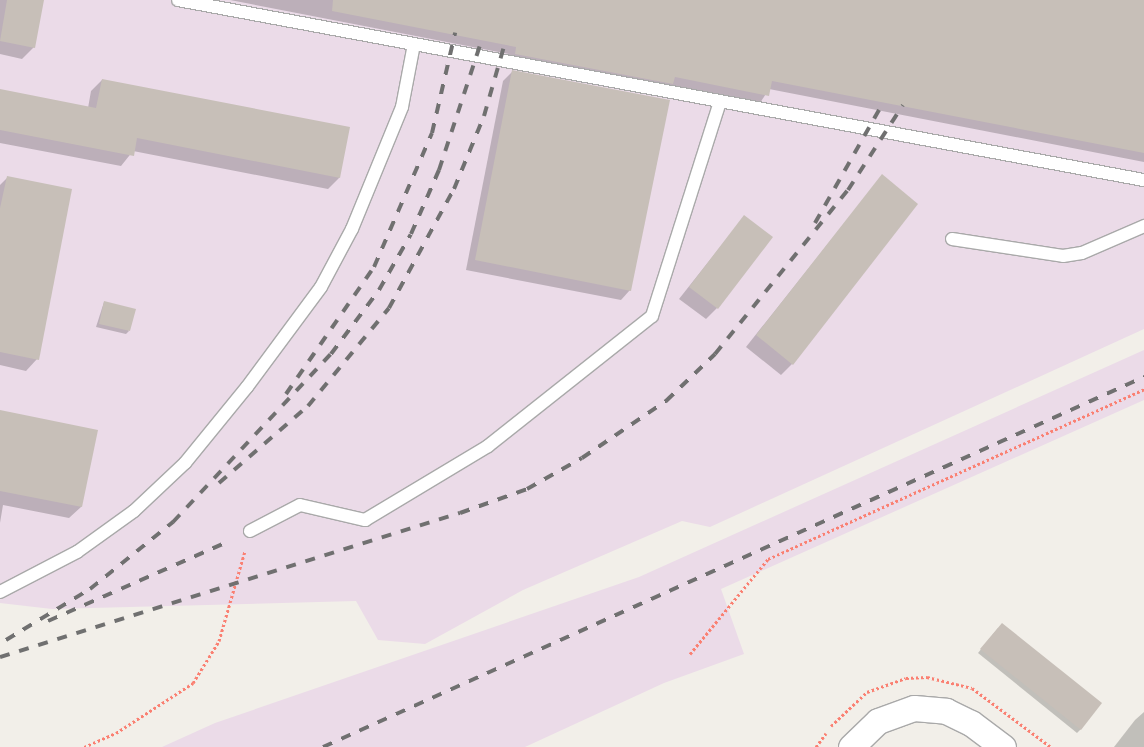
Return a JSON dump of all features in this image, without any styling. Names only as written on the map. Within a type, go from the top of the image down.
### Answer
[{"type":"street","points":[[851,747],[878,721],[914,708],[946,711],[971,723],[1003,747]]},
{"type":"lane","points":[[178,0],[1144,180]]},
{"type":"lane","points":[[0,592],[77,552],[134,511],[185,464],[247,388],[322,287],[352,229],[402,107],[414,44]]},
{"type":"lane","points":[[250,531],[300,506],[365,520],[488,446],[652,316],[720,101]]},
{"type":"lane","points":[[952,240],[1064,256],[1144,226]]},
{"type":"path","points":[[690,654],[768,559],[1144,389]]},
{"type":"path","points":[[84,747],[116,733],[193,683],[220,641],[250,531]]},
{"type":"shaded area","points":[[0,0],[1144,0],[1144,329],[710,527],[682,521],[523,590],[425,644],[378,640],[356,601],[52,609],[0,603]]},
{"type":"shaded area","points":[[1144,350],[1144,400],[721,589],[744,654],[664,683],[525,747],[162,747],[215,723],[639,577]]},
{"type":"building","points":[[7,0],[44,0],[35,48],[0,41]]},
{"type":"building","points":[[333,0],[1144,0],[1144,153],[772,81],[769,96],[675,77],[673,84],[515,54],[516,47],[332,11]]},
{"type":"building","points":[[512,70],[670,100],[631,291],[475,260]]},
{"type":"building","points":[[102,79],[350,127],[340,178],[137,138],[134,156],[0,130],[0,89],[96,108]]},
{"type":"building","points":[[882,174],[918,204],[793,365],[756,335]]},
{"type":"building","points":[[7,176],[72,189],[39,360],[0,352],[0,208]]},
{"type":"building","points":[[744,215],[773,237],[718,309],[689,287]]},
{"type":"building","points":[[104,301],[136,309],[130,331],[99,324]]},
{"type":"building","points":[[0,410],[98,430],[82,507],[0,491]]},
{"type":"building","points":[[1002,623],[1102,703],[1081,730],[980,649]]},
{"type":"railway","points":[[286,394],[374,267],[432,133],[455,33]]},
{"type":"railway","points":[[6,640],[90,589],[173,522],[331,354],[379,290],[411,234],[439,170],[482,39]]},
{"type":"railway","points":[[219,483],[308,406],[389,308],[454,189],[484,116],[505,43]]},
{"type":"railway","points":[[815,223],[884,101]]},
{"type":"railway","points":[[0,657],[460,513],[527,489],[582,458],[666,401],[715,354],[848,190],[903,105]]},
{"type":"railway","points":[[323,747],[1144,377]]},
{"type":"railway","points":[[48,621],[225,543]]}]
